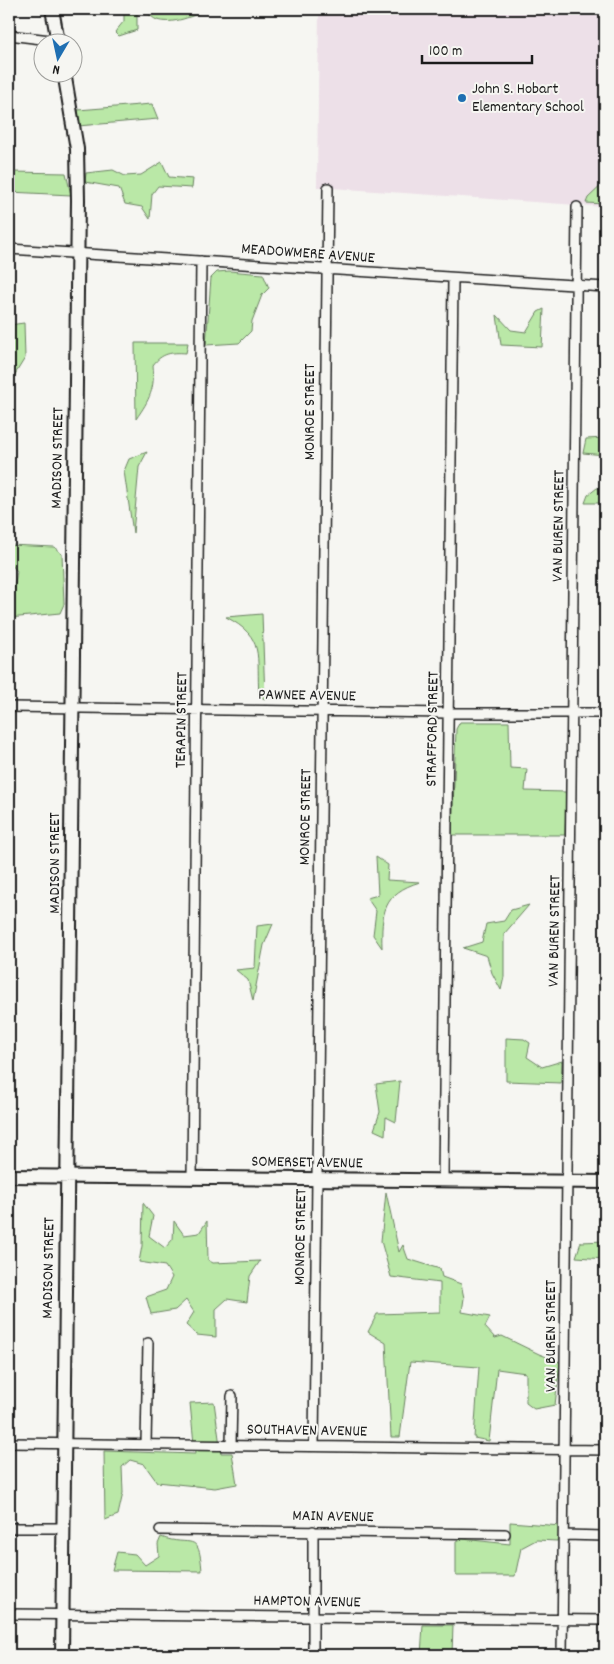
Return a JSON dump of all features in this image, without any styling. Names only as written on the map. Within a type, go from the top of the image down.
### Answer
[{"type":"street","points":[[52,9],[56,32]]},
{"type":"street","points":[[9,35],[32,38]]},
{"type":"street","name":"MADISON STREET","points":[[62,1655],[77,254],[77,149],[66,82]]},
{"type":"street","name":"MONROE STREET","points":[[314,1446],[328,188]]},
{"type":"street","name":"VAN BUREN STREET","points":[[562,1655],[577,207]]},
{"type":"street","name":"MEADOWMERE AVENUE","points":[[9,249],[605,287]]},
{"type":"street","name":"TERAPIN STREET","points":[[192,1178],[201,262]]},
{"type":"street","name":"STRAFFORD STREET","points":[[443,1181],[452,278]]},
{"type":"street","name":"PAWNEE AVENUE","points":[[9,707],[448,713],[605,713]]},
{"type":"street","name":"SOMERSET AVENUE","points":[[9,1176],[605,1182]]},
{"type":"street","points":[[146,1444],[148,1344]]},
{"type":"street","points":[[231,1445],[232,1396]]},
{"type":"street","name":"SOUTHAVEN AVENUE","points":[[9,1443],[605,1450]]},
{"type":"street","points":[[9,1528],[64,1528]]},
{"type":"street","name":"MAIN AVENUE","points":[[160,1530],[504,1534]]},
{"type":"street","points":[[313,1531],[313,1655]]},
{"type":"street","points":[[564,1535],[605,1536]]},
{"type":"street","name":"HAMPTON AVENUE","points":[[9,1614],[605,1620]]},
{"type":"shaded area","name":"John S. Hobart Elementary School","points":[[319,9],[605,9],[605,207],[317,187]]},
{"type":"green space","points":[[124,9],[137,9],[137,30],[119,36],[115,32],[124,21]]},
{"type":"green space","points":[[149,9],[207,9],[176,21],[163,21],[155,19],[147,13]]},
{"type":"green space","points":[[152,104],[158,119],[78,126],[78,110]]},
{"type":"green space","points":[[162,162],[169,177],[193,179],[192,188],[158,186],[152,194],[150,219],[142,207],[125,204],[119,188],[85,182],[86,173],[113,170],[125,176],[141,175]]},
{"type":"green space","points":[[9,168],[12,172],[66,173],[71,195],[9,192]]},
{"type":"green space","points":[[605,182],[605,204],[586,203],[588,198]]},
{"type":"green space","points":[[229,271],[263,274],[269,288],[262,295],[252,321],[251,331],[239,343],[206,345],[211,278],[217,272]]},
{"type":"green space","points":[[544,309],[542,347],[501,345],[497,315],[511,330],[526,332],[538,312]]},
{"type":"green space","points":[[24,323],[25,358],[9,384],[9,325]]},
{"type":"green space","points":[[135,343],[188,343],[186,353],[167,354],[153,365],[152,387],[145,406],[136,419]]},
{"type":"green space","points":[[605,438],[605,455],[583,453],[586,439]]},
{"type":"green space","points":[[147,452],[139,467],[133,533],[124,471],[129,459]]},
{"type":"green space","points":[[597,488],[605,489],[605,503],[585,503],[588,495]]},
{"type":"green space","points":[[9,545],[54,547],[62,554],[64,604],[60,613],[9,618],[17,571],[9,562]]},
{"type":"green space","points":[[262,614],[265,699],[259,696],[258,659],[253,640],[248,632],[226,617]]},
{"type":"green space","points":[[460,722],[509,722],[510,768],[527,769],[525,791],[566,792],[565,835],[452,835],[456,729]]},
{"type":"green space","points":[[376,857],[388,865],[387,880],[420,882],[398,892],[391,898],[382,924],[382,948],[373,935],[376,911],[367,898],[378,895]]},
{"type":"green space","points":[[529,905],[504,934],[504,977],[501,990],[492,973],[487,956],[463,948],[482,942],[486,924],[504,921],[511,910]]},
{"type":"green space","points":[[273,924],[264,945],[253,1001],[248,980],[236,970],[255,968],[257,926]]},
{"type":"green space","points":[[506,1038],[524,1039],[530,1043],[527,1057],[542,1067],[562,1061],[561,1083],[506,1081]]},
{"type":"green space","points":[[400,1081],[396,1122],[386,1117],[385,1135],[374,1130],[380,1112],[376,1084]]},
{"type":"green space","points":[[386,1192],[399,1252],[403,1245],[408,1259],[440,1269],[442,1277],[461,1284],[464,1298],[462,1312],[490,1317],[485,1327],[495,1338],[502,1336],[560,1362],[555,1405],[534,1409],[526,1403],[526,1373],[497,1369],[489,1441],[474,1438],[479,1367],[410,1362],[400,1437],[391,1437],[386,1343],[368,1332],[377,1314],[440,1312],[440,1283],[391,1277],[381,1241]]},
{"type":"green space","points":[[143,1203],[153,1216],[149,1236],[165,1248],[173,1239],[174,1221],[184,1235],[199,1233],[207,1221],[208,1260],[213,1263],[260,1261],[250,1276],[247,1302],[227,1299],[216,1309],[216,1337],[197,1335],[186,1325],[194,1312],[186,1300],[175,1310],[151,1314],[146,1297],[166,1290],[172,1277],[165,1266],[139,1262],[142,1246]]},
{"type":"green space","points":[[605,1241],[605,1259],[576,1257],[581,1242]]},
{"type":"green space","points":[[214,1402],[221,1453],[232,1453],[237,1484],[215,1488],[157,1482],[144,1464],[130,1460],[122,1467],[123,1493],[118,1515],[105,1520],[104,1451],[195,1454],[190,1403]]},
{"type":"green space","points":[[510,1522],[561,1526],[557,1541],[536,1540],[521,1548],[515,1576],[456,1576],[456,1541],[462,1539],[510,1544]]},
{"type":"green space","points":[[161,1537],[192,1542],[196,1545],[201,1558],[202,1571],[112,1570],[117,1552],[135,1554],[145,1565],[159,1556],[158,1544]]},
{"type":"green space","points":[[423,1625],[453,1625],[452,1655],[421,1655]]},
{"type":"place","name":"John S. Hobart Elementary School","points":[[462,98]]}]
